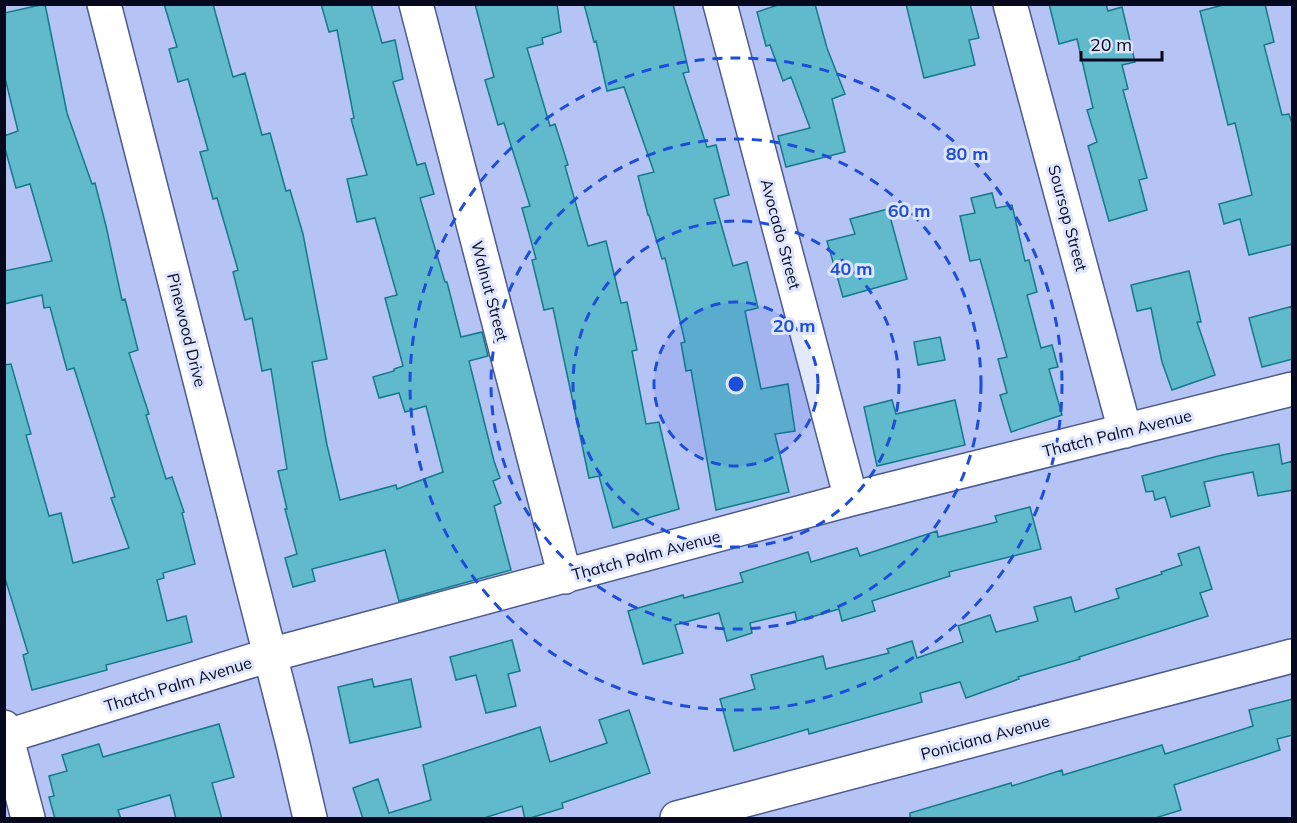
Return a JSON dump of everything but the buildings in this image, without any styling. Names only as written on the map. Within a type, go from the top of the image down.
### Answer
[{"type":"street","name":"Pinewood Drive","points":[[104,4],[310,819]]},
{"type":"street","name":"Walnut Street","points":[[416,4],[565,577]]},
{"type":"street","name":"Avocado Street","points":[[720,4],[851,499]]},
{"type":"street","name":"Soursop Street","points":[[1010,4],[1125,431]]},
{"type":"street","name":"Thatch Palm Avenue","points":[[5,733],[270,655],[851,499],[1293,388]]},
{"type":"street","name":"Poniciana Avenue","points":[[677,819],[1293,656]]},
{"type":"street","points":[[5,733],[28,819]]}]
